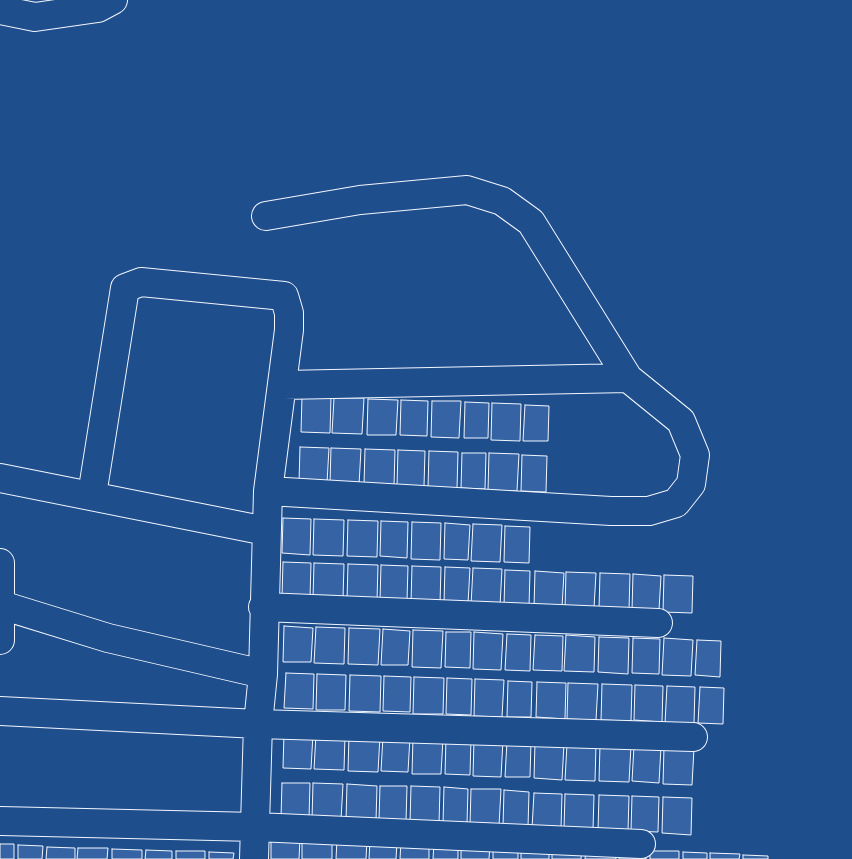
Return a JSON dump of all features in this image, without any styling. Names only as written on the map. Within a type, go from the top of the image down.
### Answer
[{"type":"street","points":[[0,10],[35,17],[98,8],[113,0]]},
{"type":"street","points":[[266,216],[360,200],[466,190],[502,202],[531,222],[628,378],[681,421],[695,455],[690,484],[676,502],[649,511],[611,511],[268,491]]},
{"type":"street","points":[[92,495],[125,288],[132,284],[166,284],[284,296],[289,313],[289,330],[268,491],[263,607],[263,674],[258,724],[254,859]]},
{"type":"street","points":[[283,385],[628,378]]},
{"type":"street","points":[[0,478],[266,531]]},
{"type":"street","points":[[0,563],[0,640]]},
{"type":"street","points":[[1,605],[108,638],[263,674]]},
{"type":"street","points":[[263,607],[658,623]]},
{"type":"street","points":[[0,711],[258,724],[693,737]]},
{"type":"street","points":[[0,820],[256,828],[641,844]]},
{"type":"building","points":[[302,397],[331,398],[330,433],[301,432]]},
{"type":"building","points":[[334,398],[364,398],[362,434],[332,433]]},
{"type":"building","points":[[368,399],[398,400],[396,435],[367,435]]},
{"type":"building","points":[[401,400],[428,401],[427,436],[400,435]]},
{"type":"building","points":[[432,401],[461,401],[459,438],[431,437]]},
{"type":"building","points":[[465,402],[489,403],[488,438],[464,438]]},
{"type":"building","points":[[492,403],[521,404],[520,441],[491,440]]},
{"type":"building","points":[[525,405],[549,406],[548,441],[523,441]]},
{"type":"building","points":[[300,447],[329,448],[327,483],[299,483]]},
{"type":"building","points":[[331,448],[361,449],[359,485],[330,483]]},
{"type":"building","points":[[365,449],[395,450],[394,486],[364,485]]},
{"type":"building","points":[[398,450],[425,451],[424,486],[397,486]]},
{"type":"building","points":[[429,451],[458,452],[457,489],[428,488]]},
{"type":"building","points":[[462,453],[486,453],[485,489],[461,488]]},
{"type":"building","points":[[489,453],[519,454],[517,491],[488,490]]},
{"type":"building","points":[[522,455],[547,456],[546,492],[521,491]]},
{"type":"building","points":[[283,518],[311,519],[310,555],[282,553]]},
{"type":"building","points":[[314,519],[344,520],[343,556],[313,555]]},
{"type":"building","points":[[348,520],[378,521],[377,557],[347,556]]},
{"type":"building","points":[[381,521],[408,522],[407,558],[380,556]]},
{"type":"building","points":[[412,522],[441,523],[440,560],[411,559]]},
{"type":"building","points":[[445,523],[470,525],[468,560],[444,559]]},
{"type":"building","points":[[473,524],[502,525],[500,562],[471,561]]},
{"type":"building","points":[[505,526],[530,527],[529,563],[504,562]]},
{"type":"building","points":[[283,562],[311,563],[310,598],[282,597]]},
{"type":"building","points":[[314,563],[344,564],[343,599],[313,598]]},
{"type":"building","points":[[348,564],[378,565],[377,601],[347,600]]},
{"type":"building","points":[[381,565],[408,566],[407,601],[380,600]]},
{"type":"building","points":[[412,566],[441,567],[440,604],[411,602]]},
{"type":"building","points":[[445,567],[470,568],[468,604],[444,603]]},
{"type":"building","points":[[473,568],[502,569],[500,606],[471,605]]},
{"type":"building","points":[[505,570],[530,571],[529,607],[504,606]]},
{"type":"building","points":[[535,571],[564,573],[562,607],[534,607]]},
{"type":"building","points":[[566,572],[596,573],[594,608],[565,608]]},
{"type":"building","points":[[600,573],[630,574],[629,610],[599,609]]},
{"type":"building","points":[[633,574],[661,576],[659,610],[632,610]]},
{"type":"building","points":[[664,575],[693,576],[692,613],[663,612]]},
{"type":"building","points":[[284,626],[313,628],[311,662],[283,662]]},
{"type":"building","points":[[316,627],[345,628],[344,664],[314,663]]},
{"type":"building","points":[[349,628],[380,629],[378,665],[348,664]]},
{"type":"building","points":[[383,629],[410,631],[408,665],[381,665]]},
{"type":"building","points":[[413,630],[443,631],[441,668],[412,667]]},
{"type":"building","points":[[446,632],[471,632],[470,668],[445,667]]},
{"type":"building","points":[[474,632],[503,634],[501,670],[473,669]]},
{"type":"building","points":[[507,634],[531,635],[530,671],[505,670]]},
{"type":"building","points":[[535,635],[563,636],[562,671],[533,670]]},
{"type":"building","points":[[566,635],[595,637],[594,672],[564,671]]},
{"type":"building","points":[[599,637],[629,638],[628,674],[598,672]]},
{"type":"building","points":[[633,638],[660,639],[659,674],[632,673]]},
{"type":"building","points":[[664,638],[693,640],[691,676],[662,675]]},
{"type":"building","points":[[697,640],[721,641],[720,677],[695,675]]},
{"type":"building","points":[[286,673],[314,674],[313,709],[284,708]]},
{"type":"building","points":[[317,674],[346,675],[345,710],[316,710]]},
{"type":"building","points":[[350,675],[381,676],[380,712],[349,711]]},
{"type":"building","points":[[384,676],[411,677],[410,712],[383,711]]},
{"type":"building","points":[[414,677],[444,678],[443,714],[413,714]]},
{"type":"building","points":[[447,678],[472,679],[471,715],[446,714]]},
{"type":"building","points":[[475,679],[504,680],[502,717],[474,716]]},
{"type":"building","points":[[508,681],[532,682],[531,717],[507,717]]},
{"type":"building","points":[[537,682],[566,683],[565,719],[536,717]]},
{"type":"building","points":[[568,683],[598,684],[596,720],[567,719]]},
{"type":"building","points":[[602,684],[632,685],[631,721],[601,720]]},
{"type":"building","points":[[635,685],[663,686],[662,722],[634,720]]},
{"type":"building","points":[[667,686],[695,687],[694,724],[665,723]]},
{"type":"building","points":[[700,687],[724,688],[723,724],[698,723]]},
{"type":"building","points":[[284,733],[313,734],[311,769],[283,768]]},
{"type":"building","points":[[316,734],[345,735],[344,770],[314,769]]},
{"type":"building","points":[[349,735],[380,736],[378,772],[348,771]]},
{"type":"building","points":[[383,736],[410,737],[408,772],[381,771]]},
{"type":"building","points":[[413,737],[443,738],[441,774],[412,774]]},
{"type":"building","points":[[446,738],[471,739],[470,775],[445,774]]},
{"type":"building","points":[[474,739],[503,740],[501,777],[473,776]]},
{"type":"building","points":[[507,741],[531,742],[530,777],[505,777]]},
{"type":"building","points":[[535,743],[564,744],[562,780],[534,778]]},
{"type":"building","points":[[567,744],[596,745],[595,781],[565,780]]},
{"type":"building","points":[[600,745],[631,746],[629,782],[599,781]]},
{"type":"building","points":[[634,746],[661,747],[659,783],[632,781]]},
{"type":"building","points":[[664,747],[694,748],[692,785],[663,784]]},
{"type":"building","points":[[282,783],[310,783],[309,819],[281,817]]},
{"type":"building","points":[[313,783],[343,784],[341,820],[312,819]]},
{"type":"building","points":[[347,784],[377,786],[376,821],[346,820]]},
{"type":"building","points":[[380,786],[407,786],[406,822],[379,820]]},
{"type":"building","points":[[411,786],[440,787],[439,824],[410,823]]},
{"type":"building","points":[[444,787],[468,789],[467,824],[443,823]]},
{"type":"building","points":[[471,789],[501,789],[499,826],[470,825]]},
{"type":"building","points":[[504,790],[529,792],[528,827],[503,826]]},
{"type":"building","points":[[534,793],[562,794],[561,829],[532,828]]},
{"type":"building","points":[[565,794],[594,795],[593,830],[564,829]]},
{"type":"building","points":[[599,795],[629,796],[628,832],[598,831]]},
{"type":"building","points":[[632,796],[659,797],[658,832],[631,831]]},
{"type":"building","points":[[663,797],[692,798],[691,835],[662,833]]},
{"type":"building","points":[[271,838],[300,839],[299,859],[271,859]]},
{"type":"building","points":[[302,838],[332,839],[332,859],[302,859]]},
{"type":"building","points":[[337,839],[367,841],[366,859],[336,859]]},
{"type":"building","points":[[370,841],[397,842],[396,859],[369,859]]},
{"type":"building","points":[[401,841],[429,842],[429,859],[400,859]]},
{"type":"building","points":[[434,843],[458,844],[458,859],[433,859]]},
{"type":"building","points":[[0,844],[14,844],[14,859],[0,859]]},
{"type":"building","points":[[461,844],[490,845],[489,859],[461,859]]},
{"type":"building","points":[[18,845],[43,846],[42,859],[18,859]]},
{"type":"building","points":[[493,846],[518,847],[518,859],[493,859]]},
{"type":"building","points":[[47,847],[75,848],[75,859],[46,859]]},
{"type":"building","points":[[521,847],[549,848],[549,859],[521,859]]},
{"type":"building","points":[[78,848],[108,848],[107,859],[77,859]]},
{"type":"building","points":[[552,848],[582,848],[581,859],[552,859]]},
{"type":"building","points":[[112,849],[142,850],[142,859],[112,859]]},
{"type":"building","points":[[586,849],[616,850],[616,859],[585,859]]},
{"type":"building","points":[[146,850],[172,851],[172,859],[145,859]]},
{"type":"building","points":[[619,850],[646,851],[646,859],[619,859]]},
{"type":"building","points":[[176,851],[205,851],[205,859],[176,859]]},
{"type":"building","points":[[650,851],[679,851],[679,859],[650,859]]},
{"type":"building","points":[[209,852],[234,853],[233,859],[209,859]]},
{"type":"building","points":[[683,852],[707,853],[707,859],[683,859]]},
{"type":"building","points":[[710,853],[740,854],[739,859],[710,859]]},
{"type":"building","points":[[743,855],[768,856],[768,859],[743,859]]}]
